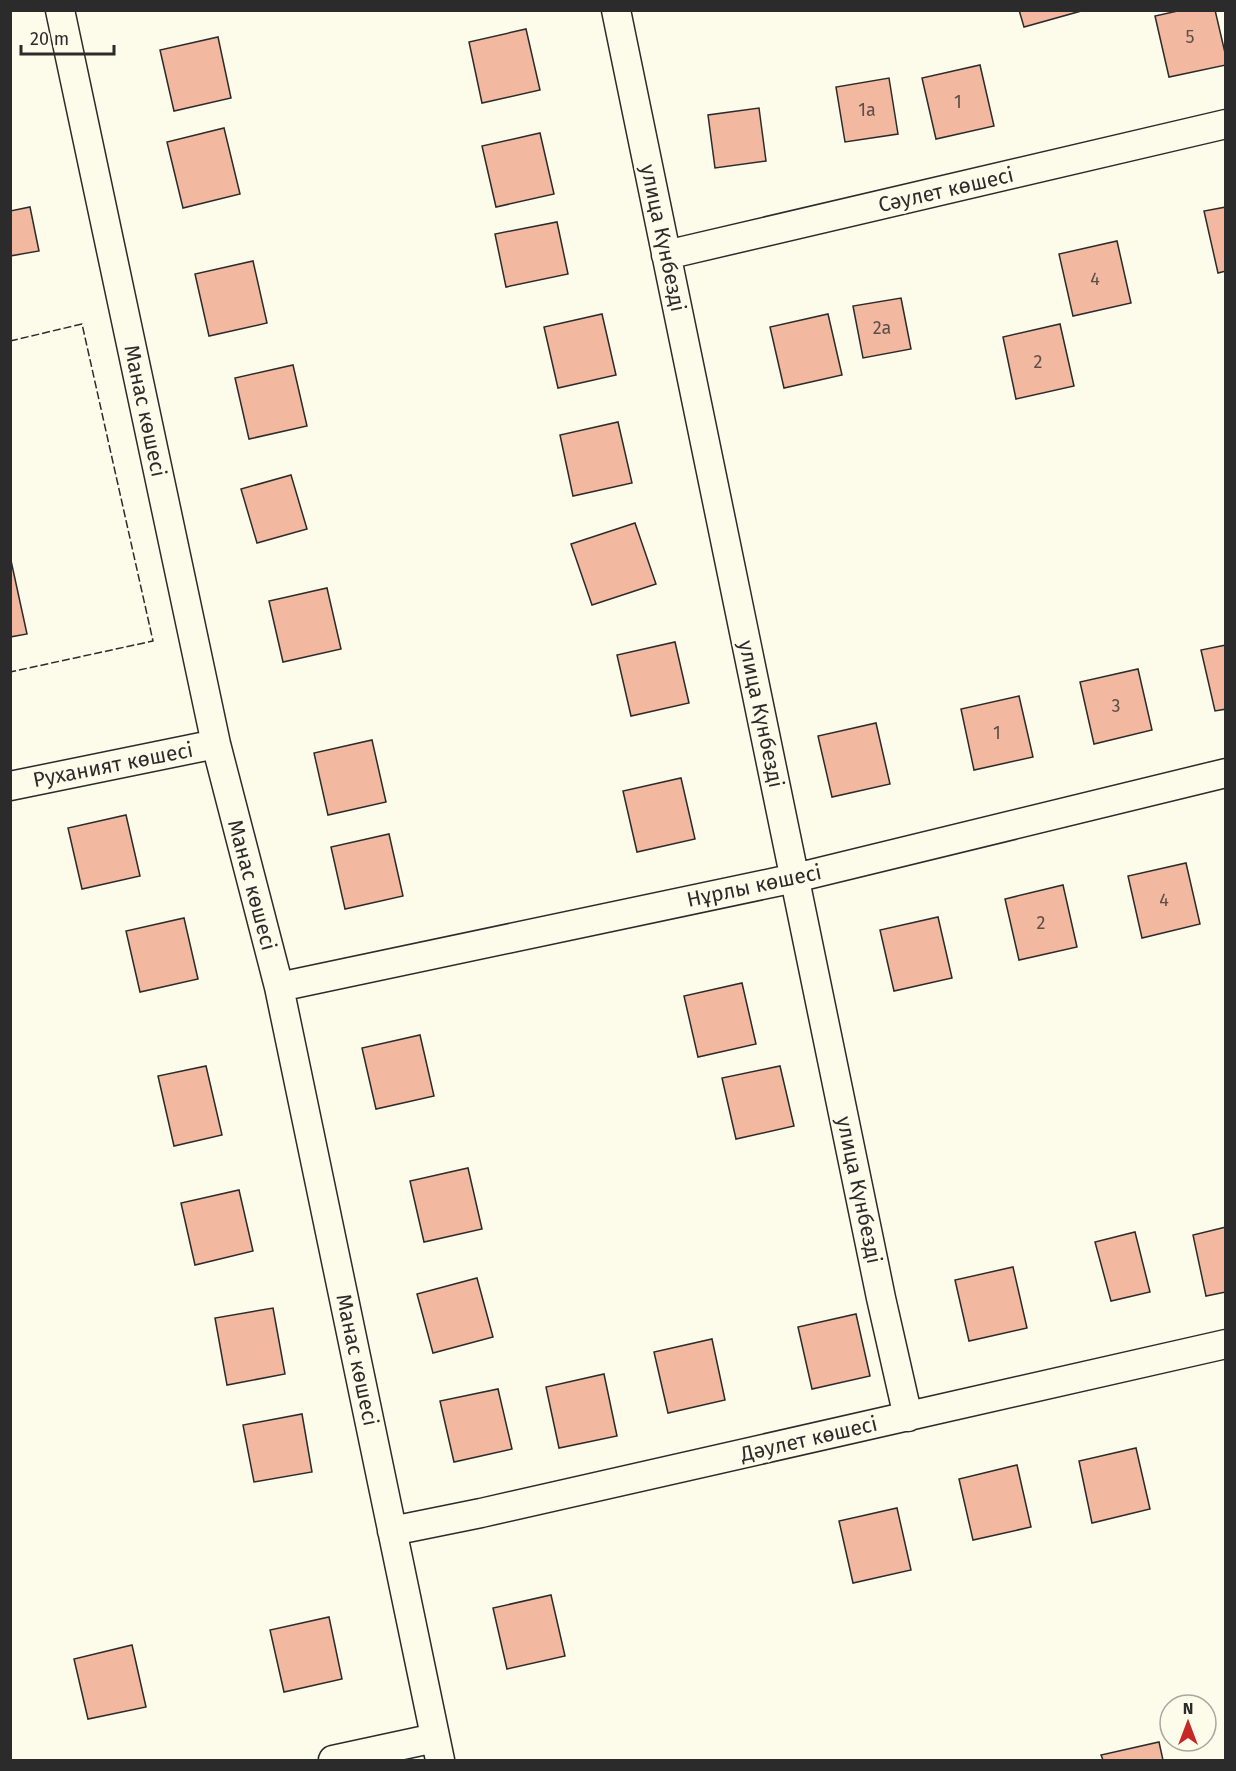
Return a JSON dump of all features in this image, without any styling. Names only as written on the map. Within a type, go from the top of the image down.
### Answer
[{"type":"street","name":"Манас көшесі","points":[[60,10],[216,744],[279,987],[437,1750]]},
{"type":"street","name":"улица Күнбезді","points":[[616,10],[881,1298],[908,1417]]},
{"type":"street","name":"Сәулет көшесі","points":[[666,255],[1226,124]]},
{"type":"street","name":"Руханият көшесі","points":[[10,786],[216,744]]},
{"type":"street","name":"Нұрлы көшесі","points":[[279,987],[795,878],[1226,773]]},
{"type":"street","name":"Дәулет көшесі","points":[[392,1531],[1226,1344]]},
{"type":"street","points":[[333,1761],[437,1750]]},
{"type":"building","points":[[1019,10],[1080,10],[1081,11],[1024,27]]},
{"type":"building","points":[[1182,10],[1215,10],[1226,65],[1169,77],[1155,16]]},
{"type":"building","points":[[526,29],[540,90],[482,103],[469,42]]},
{"type":"building","points":[[218,37],[231,98],[174,111],[160,50]]},
{"type":"building","points":[[980,65],[994,126],[936,139],[922,78]]},
{"type":"building","points":[[889,78],[898,134],[845,142],[836,87]]},
{"type":"building","points":[[759,108],[766,161],[715,168],[708,115]]},
{"type":"building","points":[[224,128],[240,194],[183,208],[167,142]]},
{"type":"building","points":[[540,133],[554,194],[496,207],[482,146]]},
{"type":"building","points":[[30,207],[39,251],[10,256],[10,211]]},
{"type":"building","points":[[1226,207],[1226,271],[1218,273],[1204,211]]},
{"type":"building","points":[[557,222],[568,274],[506,287],[495,234]]},
{"type":"building","points":[[1117,241],[1131,303],[1073,316],[1059,254]]},
{"type":"building","points":[[253,261],[267,323],[209,336],[195,274]]},
{"type":"building","points":[[901,298],[911,349],[863,358],[853,306]]},
{"type":"building","points":[[602,314],[616,375],[558,388],[544,327]]},
{"type":"building","points":[[828,314],[842,375],[784,388],[770,327]]},
{"type":"building","points":[[1060,324],[1074,386],[1016,399],[1003,337]]},
{"type":"building","points":[[293,365],[307,426],[249,439],[235,378]]},
{"type":"building","points":[[618,422],[632,483],[573,496],[560,435]]},
{"type":"building","points":[[291,475],[307,529],[257,543],[241,489]]},
{"type":"building","points":[[635,523],[656,584],[592,605],[571,544]]},
{"type":"building","points":[[10,556],[27,634],[10,637]]},
{"type":"building","points":[[327,588],[341,649],[283,662],[269,601]]},
{"type":"building","points":[[675,642],[689,703],[631,716],[617,655]]},
{"type":"building","points":[[1226,645],[1226,709],[1215,711],[1201,650]]},
{"type":"building","points":[[1138,669],[1152,730],[1094,744],[1080,682]]},
{"type":"building","points":[[1019,696],[1033,757],[974,770],[961,709]]},
{"type":"building","points":[[876,723],[890,784],[832,797],[818,736]]},
{"type":"building","points":[[372,740],[386,802],[328,815],[314,753]]},
{"type":"building","points":[[681,778],[695,839],[637,852],[623,791]]},
{"type":"building","points":[[126,815],[140,876],[82,889],[68,828]]},
{"type":"building","points":[[389,834],[403,896],[345,909],[331,847]]},
{"type":"building","points":[[1186,863],[1200,924],[1142,938],[1128,876]]},
{"type":"building","points":[[1063,885],[1077,947],[1019,960],[1005,899]]},
{"type":"building","points":[[938,917],[952,978],[894,991],[880,930]]},
{"type":"building","points":[[184,918],[198,979],[140,992],[126,931]]},
{"type":"building","points":[[742,983],[756,1044],[698,1057],[684,996]]},
{"type":"building","points":[[420,1035],[434,1096],[376,1109],[362,1048]]},
{"type":"building","points":[[206,1066],[222,1135],[174,1146],[158,1076]]},
{"type":"building","points":[[780,1066],[794,1126],[736,1139],[722,1078]]},
{"type":"building","points":[[468,1168],[482,1229],[424,1242],[410,1181]]},
{"type":"building","points":[[239,1190],[253,1251],[195,1265],[181,1203]]},
{"type":"building","points":[[1226,1227],[1226,1292],[1206,1296],[1193,1235]]},
{"type":"building","points":[[1135,1232],[1150,1292],[1111,1301],[1095,1242]]},
{"type":"building","points":[[1013,1267],[1027,1328],[969,1341],[955,1280]]},
{"type":"building","points":[[477,1278],[493,1337],[433,1353],[417,1294]]},
{"type":"building","points":[[273,1308],[285,1374],[227,1385],[215,1318]]},
{"type":"building","points":[[856,1314],[870,1376],[812,1389],[798,1327]]},
{"type":"building","points":[[712,1339],[725,1400],[668,1413],[654,1352]]},
{"type":"building","points":[[604,1374],[617,1436],[559,1448],[546,1387]]},
{"type":"building","points":[[498,1389],[512,1449],[454,1462],[440,1401]]},
{"type":"building","points":[[302,1414],[312,1472],[254,1482],[243,1425]]},
{"type":"building","points":[[1136,1448],[1150,1509],[1092,1523],[1079,1461]]},
{"type":"building","points":[[1017,1465],[1031,1527],[973,1540],[959,1479]]},
{"type":"building","points":[[897,1508],[911,1570],[853,1583],[839,1521]]},
{"type":"building","points":[[551,1595],[565,1656],[507,1669],[493,1608]]},
{"type":"building","points":[[329,1617],[342,1679],[284,1692],[270,1630]]},
{"type":"building","points":[[132,1645],[146,1707],[88,1719],[74,1659]]},
{"type":"building","points":[[1158,1742],[1158,1753],[1161,1753],[1163,1760],[1103,1760],[1101,1755]]},
{"type":"fence","points":[[10,341],[82,324],[153,641],[10,672]]}]
